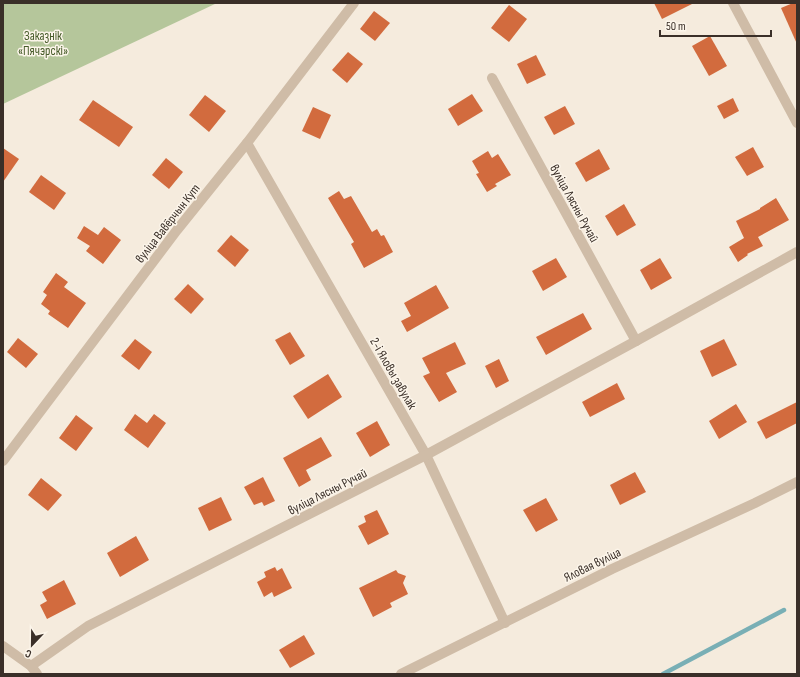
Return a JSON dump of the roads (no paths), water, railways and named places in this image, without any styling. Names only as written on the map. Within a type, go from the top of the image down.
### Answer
[{"type":"street","name":"вуліца Вавёрчын Кут","points":[[3,461],[177,230],[247,143],[354,3]]},
{"type":"street","points":[[732,3],[797,123]]},
{"type":"street","name":"вуліца Лясны Ручай","points":[[492,78],[636,341]]},
{"type":"street","name":"2-і Яловы завулак","points":[[247,143],[426,455],[506,623]]},
{"type":"street","name":"вуліца Лясны Ручай","points":[[34,670],[88,626],[426,455],[797,252]]},
{"type":"street","name":"Яловая вуліца","points":[[401,674],[506,623],[612,568],[756,503],[797,482]]},
{"type":"street","points":[[3,646],[34,670]]},
{"type":"waterway","points":[[663,674],[784,610]]},
{"type":"park label","name":"Заказнік «Пячэрскі»","points":[[43,42]]}]
